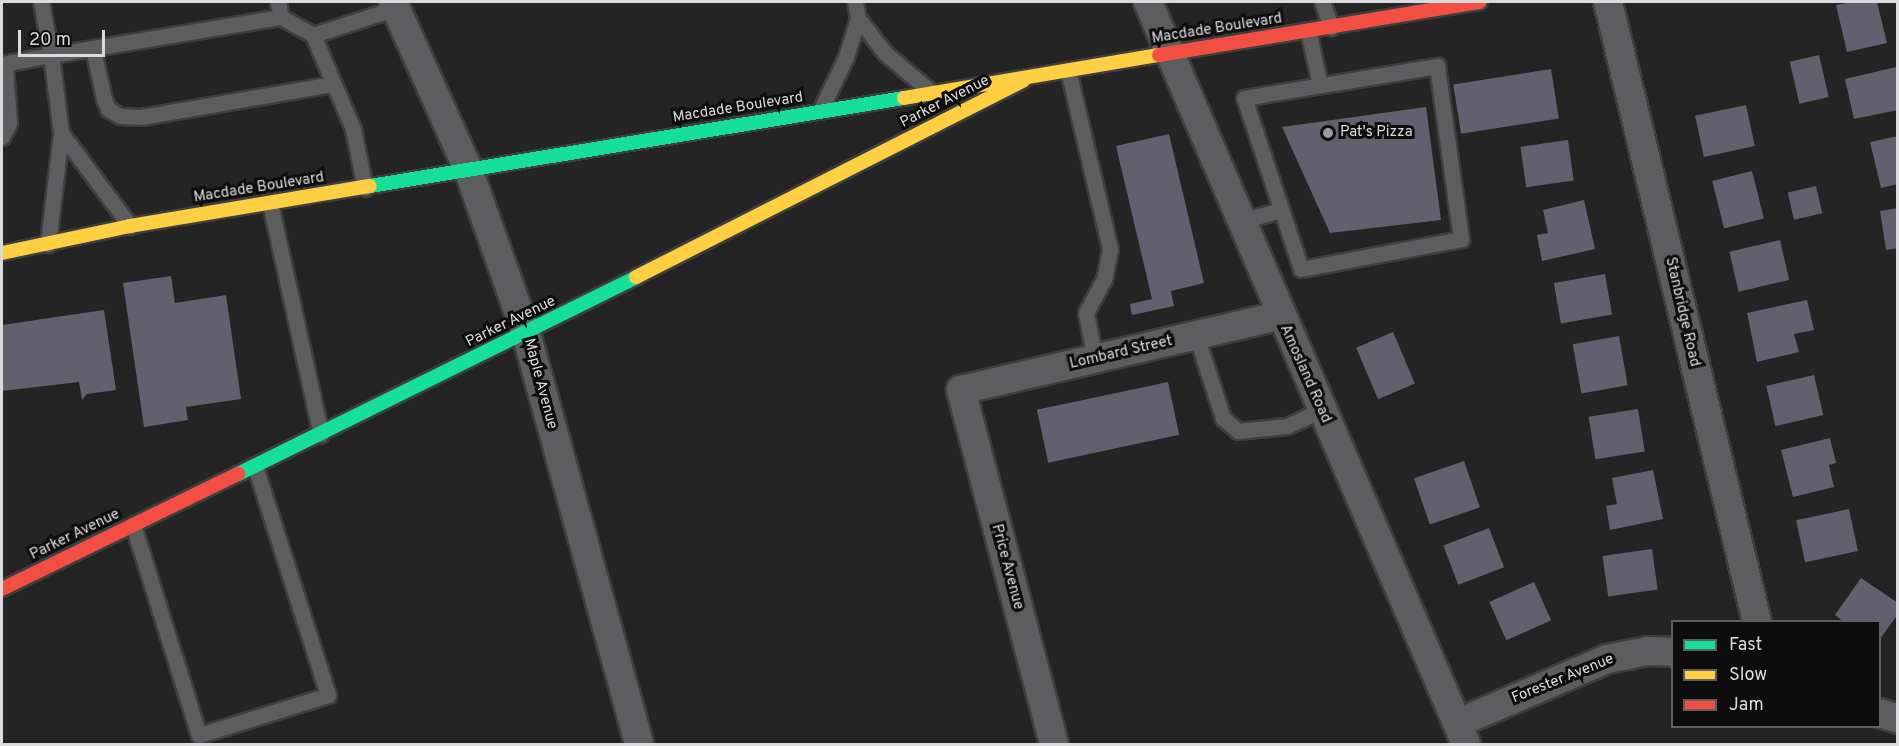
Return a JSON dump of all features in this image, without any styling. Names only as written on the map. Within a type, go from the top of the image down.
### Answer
[{"type":"main road","name":"Macdade Boulevard","points":[[2,253],[130,226],[1480,2]]},
{"type":"main road","name":"Parker Avenue","points":[[4,587],[526,333],[1032,76]]},
{"type":"street","name":"Amosland Road","points":[[1148,2],[1174,52],[1280,316],[1462,734]]},
{"type":"street","name":"Stanbridge Road","points":[[1608,2],[1757,620]]},
{"type":"street","name":"Maple Avenue","points":[[394,5],[468,169],[526,333],[639,744]]},
{"type":"street","name":"Lombard Street","points":[[961,390],[1280,316]]},
{"type":"street","name":"Price Avenue","points":[[961,390],[1054,744]]},
{"type":"street","name":"Forester Avenue","points":[[1462,734],[1607,659],[1671,652]]},
{"type":"street","points":[[1881,713],[1898,719]]},
{"type":"lane","points":[[41,2],[61,132],[48,244]]},
{"type":"lane","points":[[855,2],[858,18],[885,53],[932,92]]},
{"type":"lane","points":[[1322,2],[1330,27]]},
{"type":"lane","points":[[314,36],[394,5]]},
{"type":"lane","points":[[2,137],[9,123],[3,64],[93,49],[280,9],[314,36],[353,129],[365,188]]},
{"type":"lane","points":[[820,111],[846,57],[858,18]]},
{"type":"lane","points":[[1308,30],[1320,85]]},
{"type":"lane","points":[[93,49],[108,109],[120,116],[141,117],[333,84]]},
{"type":"lane","points":[[1437,66],[1461,239],[1301,270],[1281,210],[1244,98],[1437,66]]},
{"type":"lane","points":[[1068,70],[1110,249],[1104,279],[1086,313],[1095,359]]},
{"type":"lane","points":[[61,132],[130,226]]},
{"type":"lane","points":[[270,203],[321,434]]},
{"type":"lane","points":[[1242,221],[1281,210]]},
{"type":"lane","points":[[1196,336],[1223,418],[1238,431],[1287,426],[1321,410]]},
{"type":"lane","points":[[133,525],[199,735],[328,695],[255,466]]},
{"type":"lane","points":[[2,566],[4,587]]},
{"type":"building","points":[[1852,2],[1877,2],[1887,43],[1847,52],[1836,5]]},
{"type":"building","points":[[1819,55],[1829,97],[1799,104],[1790,62]]},
{"type":"building","points":[[1896,67],[1898,110],[1854,119],[1845,79]]},
{"type":"building","points":[[1551,69],[1559,118],[1461,134],[1453,84]]},
{"type":"building","points":[[1746,105],[1755,146],[1704,157],[1695,116]]},
{"type":"building","points":[[1426,107],[1441,220],[1330,233],[1282,127]]},
{"type":"building","points":[[1169,134],[1204,283],[1171,291],[1174,306],[1132,315],[1130,304],[1152,299],[1116,146]]},
{"type":"building","points":[[1898,136],[1898,184],[1881,188],[1870,142]]},
{"type":"building","points":[[1568,140],[1574,181],[1526,187],[1520,147]]},
{"type":"building","points":[[1752,171],[1764,219],[1724,228],[1712,181]]},
{"type":"building","points":[[1816,186],[1822,213],[1794,220],[1788,193]]},
{"type":"building","points":[[1584,200],[1595,249],[1542,261],[1537,235],[1548,233],[1543,210]]},
{"type":"building","points":[[1898,208],[1898,248],[1886,250],[1880,211]]},
{"type":"building","points":[[1780,240],[1789,280],[1739,292],[1729,252]]},
{"type":"building","points":[[1605,274],[1612,314],[1561,323],[1554,283]]},
{"type":"building","points":[[171,276],[175,303],[226,295],[241,399],[186,407],[188,420],[144,427],[123,283]]},
{"type":"building","points":[[1807,300],[1814,330],[1794,334],[1799,352],[1757,362],[1747,313]]},
{"type":"building","points":[[104,310],[116,390],[87,394],[82,400],[79,382],[2,391],[2,325]]},
{"type":"building","points":[[1393,332],[1415,384],[1378,399],[1356,348]]},
{"type":"building","points":[[1619,336],[1628,385],[1581,393],[1573,344]]},
{"type":"building","points":[[1814,375],[1823,415],[1775,426],[1766,386]]},
{"type":"building","points":[[1168,382],[1179,435],[1048,463],[1037,410]]},
{"type":"building","points":[[1638,409],[1645,451],[1595,459],[1589,417]]},
{"type":"building","points":[[1830,438],[1836,463],[1829,465],[1834,487],[1793,497],[1781,450]]},
{"type":"building","points":[[1464,461],[1480,507],[1430,525],[1414,478]]},
{"type":"building","points":[[1653,470],[1663,519],[1610,530],[1606,506],[1617,504],[1612,478]]},
{"type":"building","points":[[1849,509],[1858,551],[1805,562],[1796,520]]},
{"type":"building","points":[[1489,528],[1504,567],[1458,585],[1443,546]]},
{"type":"building","points":[[1652,549],[1658,590],[1608,597],[1602,556]]},
{"type":"building","points":[[1861,578],[1898,603],[1898,614],[1881,638],[1881,620],[1841,620],[1835,615]]},
{"type":"building","points":[[1534,582],[1551,620],[1506,640],[1489,602]]},
{"type":"traffic: fast","points":[[370,186],[904,98]]},
{"type":"traffic: fast","points":[[238,474],[636,277]]},
{"type":"traffic: slow","points":[[904,98],[1159,55]]},
{"type":"traffic: slow","points":[[636,277],[1023,81]]},
{"type":"traffic: slow","points":[[2,253],[130,226],[370,186]]},
{"type":"traffic: jam","points":[[1159,55],[1480,2]]},
{"type":"traffic: jam","points":[[2,589],[238,474]]},
{"type":"place","name":"Pat's Pizza","points":[[1328,133]]}]
